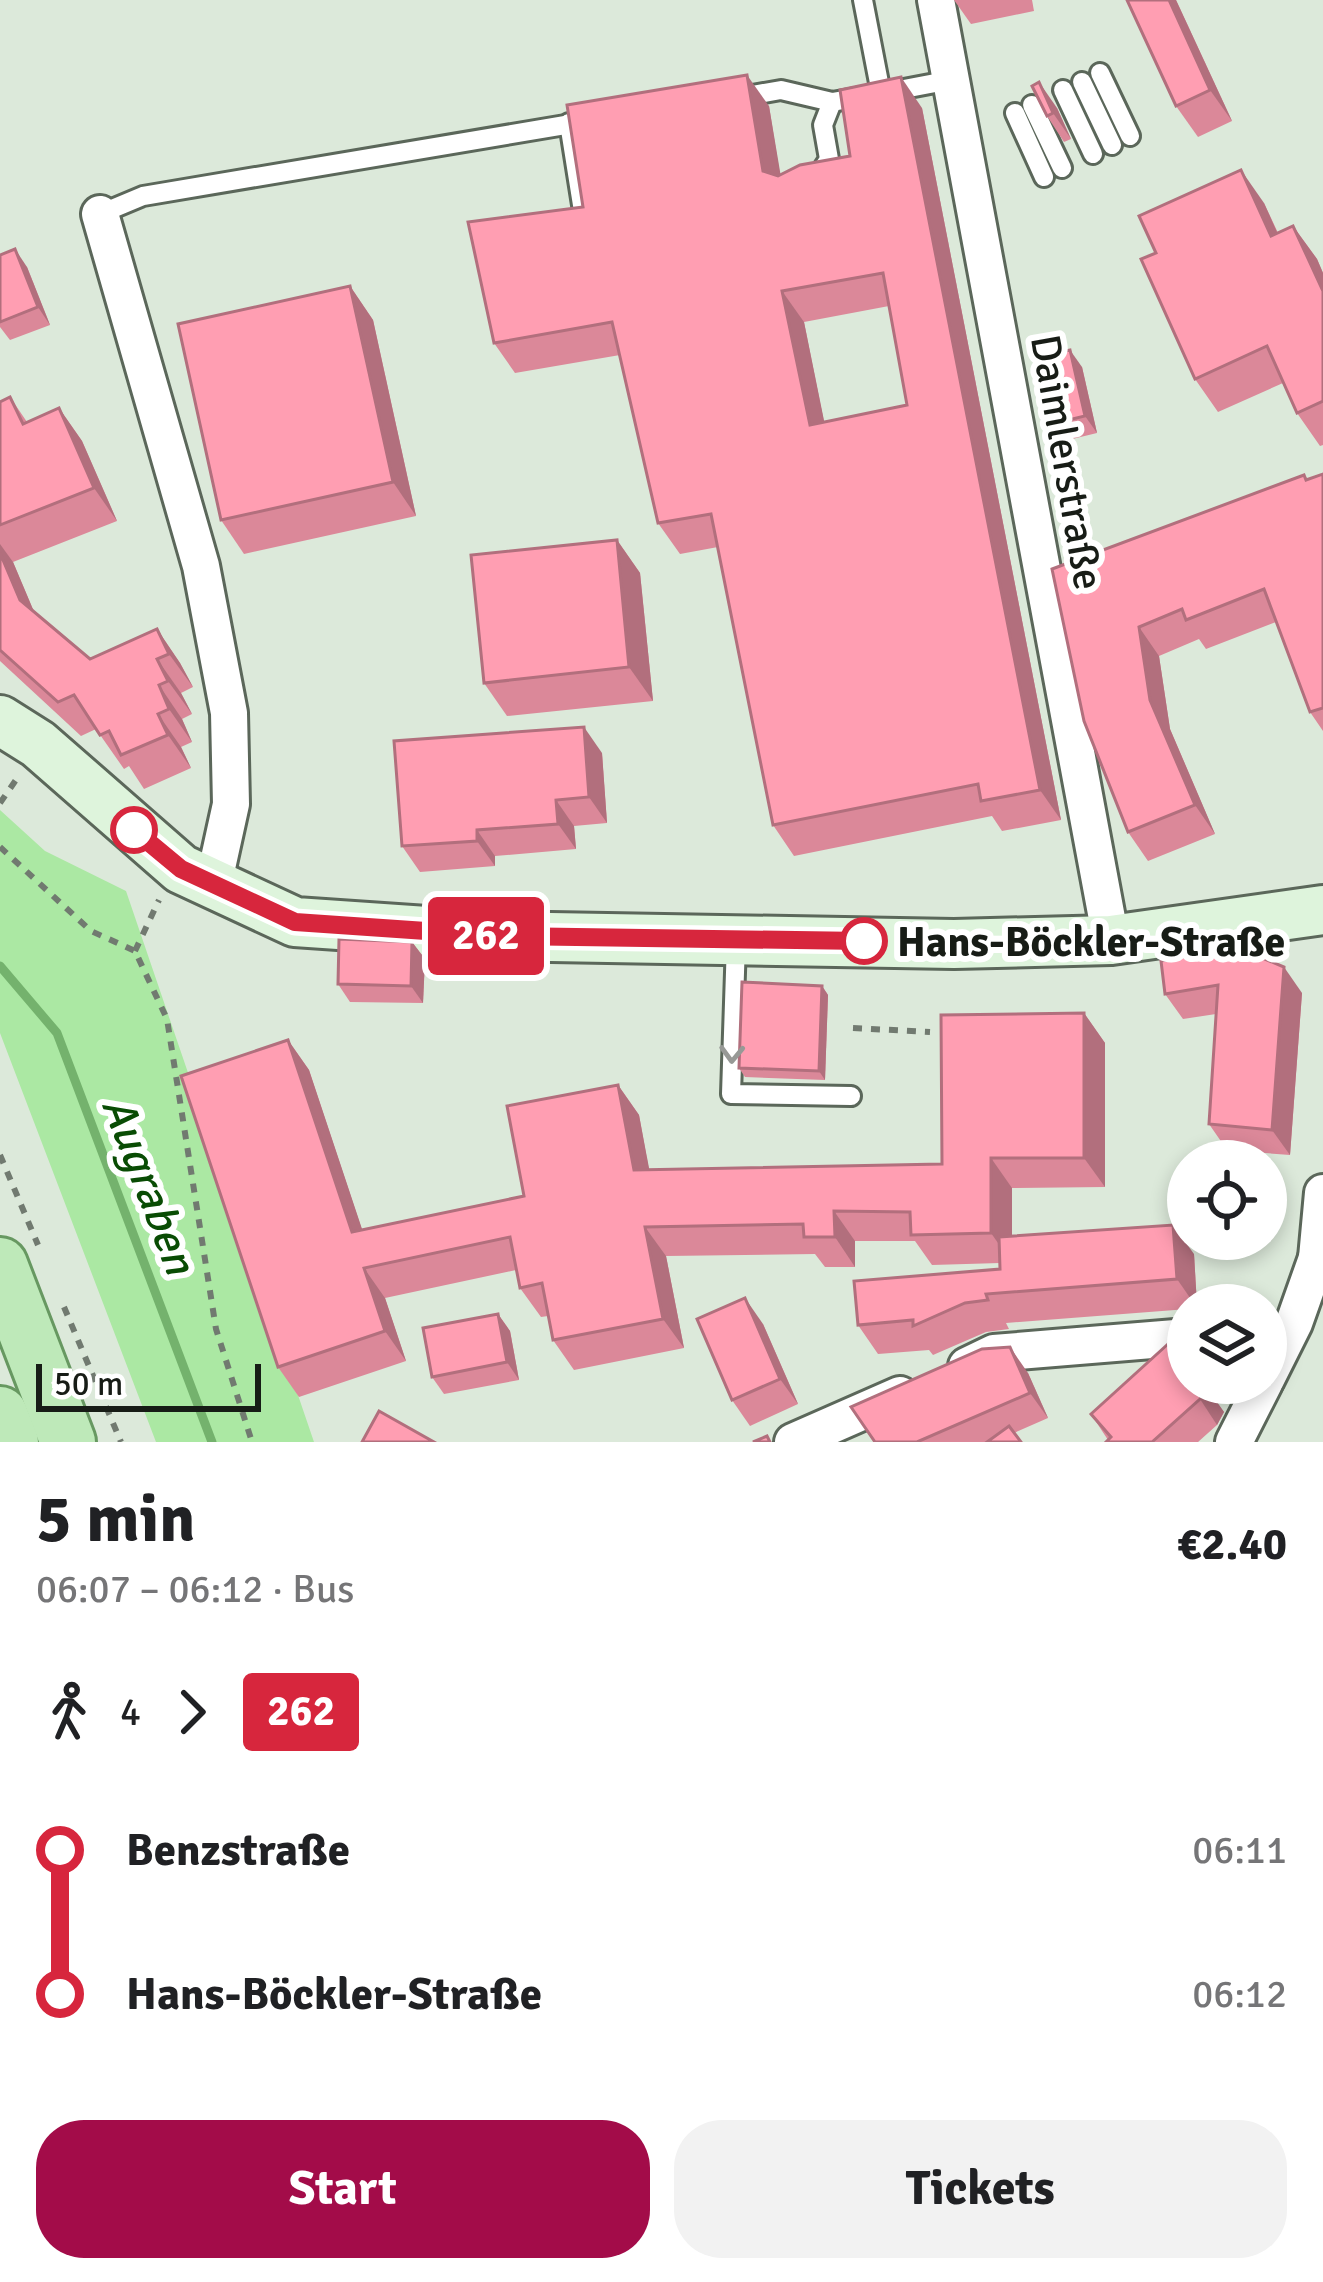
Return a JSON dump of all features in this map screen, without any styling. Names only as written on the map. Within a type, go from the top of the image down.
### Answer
[{"type":"main road","points":[[0,1265],[68,1442]]},
{"type":"main road","points":[[0,1414],[11,1442]]},
{"type":"street","name":"Daimlerstraße","points":[[936,0],[1111,940]]},
{"type":"street","points":[[100,214],[201,566],[229,713],[231,804],[197,878]]},
{"type":"street","points":[[0,720],[38,743],[197,878],[295,922],[385,932],[953,944],[1111,940],[1322,911],[1323,933]]},
{"type":"street","points":[[1287,1314],[1320,1260],[1323,1195]]},
{"type":"street","points":[[793,1442],[994,1354],[1167,1339]]},
{"type":"street","points":[[1234,1442],[1253,1404]]},
{"type":"lane","points":[[863,0],[881,93]]},
{"type":"lane","points":[[1072,86],[1112,145],[1100,73]]},
{"type":"lane","points":[[718,101],[781,90],[832,102],[951,80]]},
{"type":"lane","points":[[797,193],[808,191],[829,158],[823,125],[832,102]]},
{"type":"lane","points":[[1023,109],[1053,172]]},
{"type":"lane","points":[[100,214],[143,196],[614,119]]},
{"type":"lane","points":[[569,123],[586,230]]},
{"type":"lane","points":[[736,938],[731,1094],[851,1096]]},
{"type":"path","points":[[0,847],[91,931],[135,951],[167,1019],[216,1329],[252,1442]]},
{"type":"path","points":[[135,951],[197,878]]},
{"type":"path","points":[[853,1028],[930,1032]]},
{"type":"green space","points":[[0,810],[45,851],[126,891],[314,1442],[156,1442],[0,1033]]},
{"type":"building","points":[[1127,0],[1169,0],[1210,90],[1176,106]]},
{"type":"building","points":[[747,75],[763,171],[778,176],[800,165],[850,156],[840,90],[901,77],[1040,790],[981,801],[978,784],[773,825],[711,514],[658,523],[612,322],[494,343],[468,222],[583,207],[567,105]],"holes":[[[883,273],[907,405],[810,425],[782,291]]]},
{"type":"building","points":[[1039,82],[1053,113],[1047,116],[1032,86]]},
{"type":"building","points":[[1241,170],[1271,236],[1293,226],[1323,291],[1323,401],[1297,413],[1267,346],[1195,379],[1141,259],[1156,253],[1139,216]]},
{"type":"building","points":[[15,249],[38,307],[0,322],[0,255]]},
{"type":"building","points":[[350,286],[393,482],[221,520],[178,324]]},
{"type":"building","points":[[1070,350],[1085,416],[1052,424],[1036,357]]},
{"type":"building","points":[[10,397],[23,424],[59,408],[94,488],[0,525],[0,402]]},
{"type":"building","points":[[1323,474],[1323,708],[1310,712],[1264,589],[1186,620],[1182,609],[1139,627],[1150,700],[1195,805],[1128,832],[1084,721],[1052,569],[1304,475],[1306,480]]},
{"type":"building","points":[[617,540],[629,667],[484,683],[471,555]]},
{"type":"building","points":[[0,553],[20,600],[90,659],[157,629],[169,654],[157,659],[168,681],[159,685],[169,709],[158,714],[168,735],[121,755],[109,731],[100,735],[74,695],[58,702],[0,650]]},
{"type":"building","points":[[584,727],[589,797],[556,800],[558,824],[477,830],[477,841],[402,846],[394,741]]},
{"type":"building","points":[[339,939],[412,942],[411,986],[338,984]]},
{"type":"building","points":[[1236,947],[1284,967],[1272,1130],[1209,1124],[1218,985],[1165,994],[1161,961]]},
{"type":"building","points":[[742,982],[822,986],[819,1071],[739,1068]]},
{"type":"building","points":[[1084,1013],[1084,1158],[991,1158],[991,1233],[911,1235],[910,1212],[834,1211],[835,1237],[804,1237],[803,1224],[645,1227],[663,1319],[553,1340],[542,1283],[520,1288],[510,1237],[364,1268],[385,1331],[278,1367],[181,1076],[288,1040],[352,1232],[524,1196],[507,1106],[618,1085],[634,1170],[942,1164],[941,1015]]},
{"type":"building","points":[[1167,1225],[1167,1260],[1176,1260],[1177,1279],[986,1294],[988,1300],[965,1303],[913,1326],[913,1320],[858,1325],[854,1281],[1000,1269],[999,1237]]},
{"type":"building","points":[[745,1298],[780,1379],[732,1400],[697,1319]]},
{"type":"building","points":[[498,1314],[507,1362],[432,1377],[423,1328]]},
{"type":"building","points":[[1167,1345],[1167,1404],[1194,1404],[1152,1442],[1106,1442],[1111,1437],[1091,1414]]},
{"type":"building","points":[[1010,1347],[1030,1393],[917,1442],[875,1442],[851,1407],[982,1349]]},
{"type":"building","points":[[379,1411],[434,1442],[362,1442]]},
{"type":"building","points":[[1009,1426],[1021,1442],[987,1442]]},
{"type":"waterway","name":"Augraben","points":[[0,966],[57,1033],[212,1442]]},
{"type":"bus line","name":"262","points":[[134,830],[181,869],[295,922],[385,932],[499,936],[864,941]]},
{"type":"place","name":"Hans-Böckler-Straße","points":[[864,941]]}]
